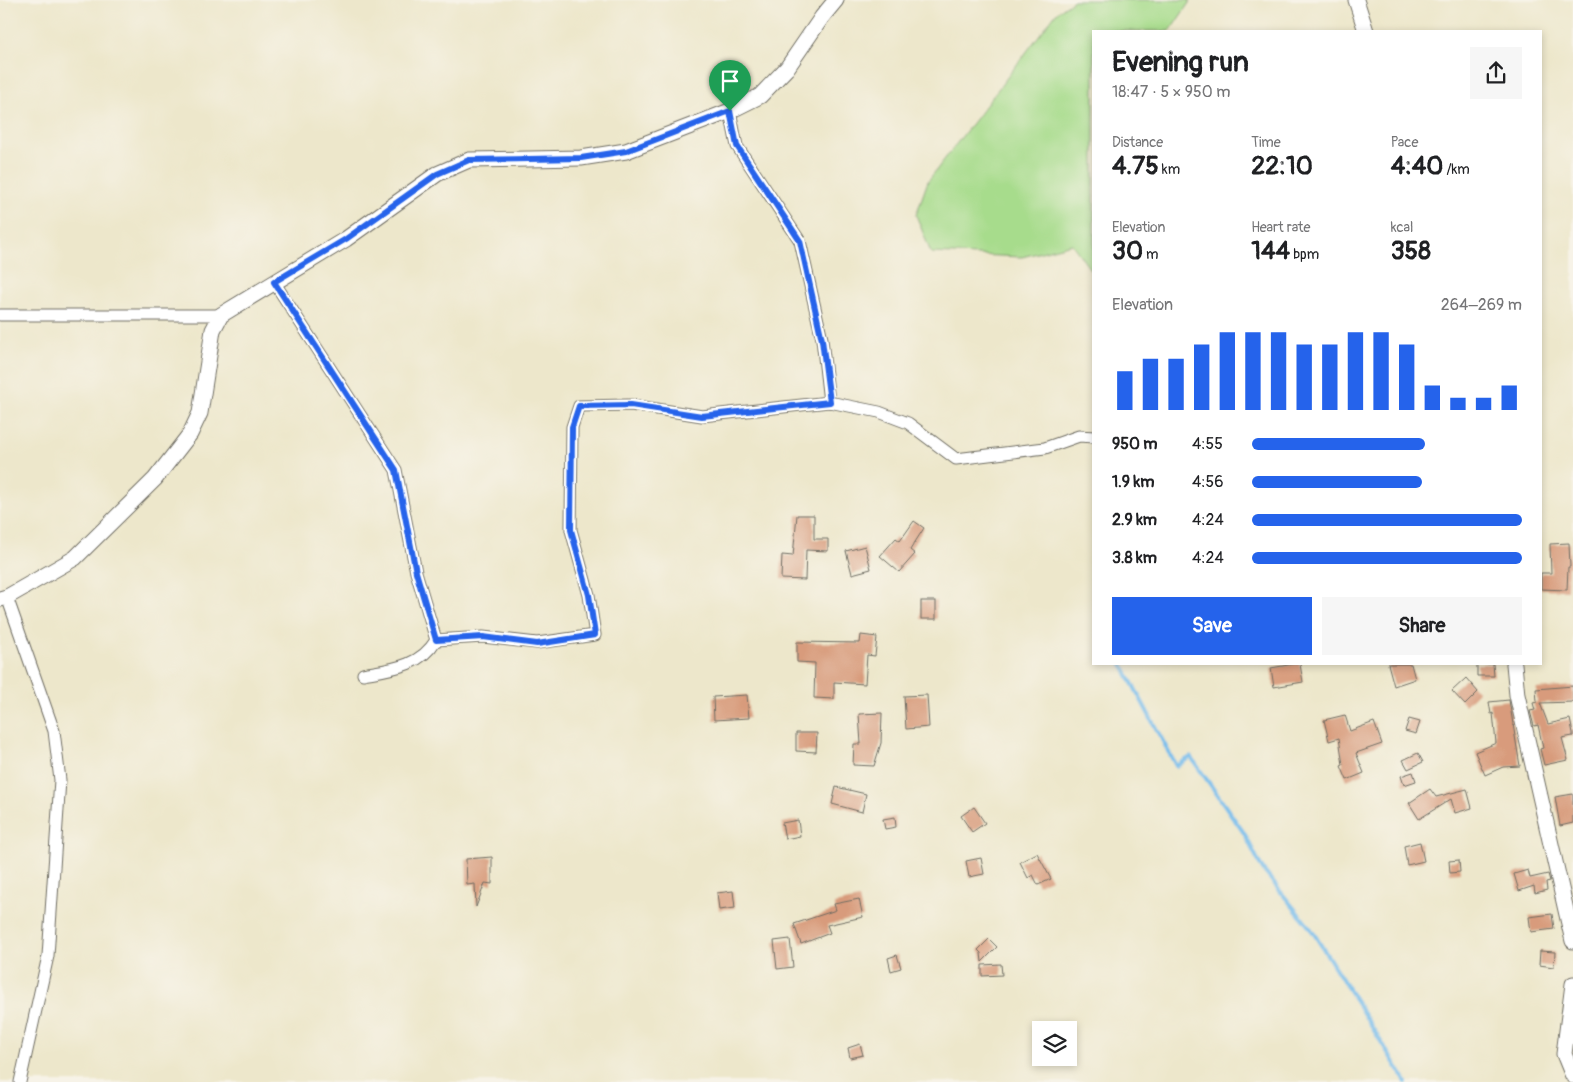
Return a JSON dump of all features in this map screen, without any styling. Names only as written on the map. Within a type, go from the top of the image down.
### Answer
[{"type":"street","points":[[20,1082],[48,956],[60,780],[54,731],[4,598],[75,558],[155,479],[190,434],[200,413],[213,330],[221,315],[346,239],[437,174],[469,160],[581,158],[626,151],[730,111],[760,96],[780,75],[836,0]]},
{"type":"street","points":[[1356,0],[1366,30]]},
{"type":"street","points":[[730,111],[737,146],[800,241],[822,340],[830,402]]},
{"type":"street","points":[[274,282],[396,470],[416,572],[436,640],[428,653],[405,666],[363,674]]},
{"type":"street","points":[[0,315],[221,315]]},
{"type":"street","points":[[436,640],[483,637],[537,644],[595,635],[589,595],[571,530],[572,427],[579,406],[631,405],[702,416],[830,402],[879,412],[908,423],[956,459],[1045,448],[1079,436],[1092,437]]},
{"type":"street","points":[[1514,665],[1517,695],[1573,941]]},
{"type":"street","points":[[1573,984],[1564,1054],[1573,1076]]},
{"type":"green space","points":[[1074,0],[1191,0],[1171,30],[1092,30],[1092,272],[1072,244],[1022,257],[931,253],[916,215],[928,181],[1057,12]]},
{"type":"building","points":[[797,515],[814,515],[814,539],[828,539],[828,551],[806,550],[805,580],[781,579],[782,555],[793,556]]},
{"type":"building","points":[[914,521],[924,528],[910,550],[915,554],[899,572],[880,556],[896,538],[900,541]]},
{"type":"building","points":[[1569,543],[1570,567],[1568,567],[1567,590],[1542,589],[1542,573],[1551,573],[1550,544]]},
{"type":"building","points":[[865,546],[871,569],[852,574],[846,551]]},
{"type":"building","points":[[921,601],[936,601],[936,619],[921,619]]},
{"type":"building","points":[[861,635],[877,637],[875,656],[867,655],[865,684],[834,682],[834,699],[814,698],[815,663],[797,662],[797,642],[860,643]]},
{"type":"building","points":[[1300,665],[1303,682],[1274,687],[1271,668]]},
{"type":"building","points":[[1388,665],[1411,665],[1415,679],[1394,686]]},
{"type":"building","points":[[1477,665],[1493,665],[1494,676],[1477,676]]},
{"type":"building","points":[[1466,678],[1478,692],[1465,705],[1452,691]]},
{"type":"building","points":[[1573,686],[1573,702],[1540,703],[1548,724],[1570,719],[1573,733],[1573,736],[1562,738],[1568,760],[1544,765],[1540,749],[1543,748],[1538,725],[1534,726],[1530,711],[1535,710],[1533,703],[1537,702],[1536,689]]},
{"type":"building","points":[[747,695],[749,718],[714,720],[713,697]]},
{"type":"building","points":[[927,695],[929,727],[906,729],[904,696]]},
{"type":"building","points":[[1509,700],[1520,766],[1503,767],[1485,775],[1475,752],[1496,743],[1493,713],[1491,714],[1489,702]]},
{"type":"building","points":[[882,713],[881,743],[874,766],[853,765],[854,744],[861,744],[859,714]]},
{"type":"building","points":[[1345,715],[1350,731],[1374,722],[1382,744],[1356,753],[1364,773],[1347,780],[1341,766],[1343,765],[1339,738],[1329,741],[1324,720]]},
{"type":"building","points":[[1409,719],[1420,722],[1416,734],[1405,731]]},
{"type":"building","points":[[796,733],[817,733],[816,752],[796,751]]},
{"type":"building","points":[[1418,753],[1423,762],[1408,769],[1403,760]]},
{"type":"building","points":[[1413,772],[1416,781],[1404,785],[1401,776]]},
{"type":"building","points":[[836,787],[866,794],[862,812],[832,804]]},
{"type":"building","points":[[1430,789],[1436,797],[1467,789],[1472,808],[1455,813],[1451,799],[1419,819],[1409,803]]},
{"type":"building","points":[[1573,794],[1573,823],[1560,826],[1555,797]]},
{"type":"building","points":[[974,807],[985,823],[972,832],[961,816]]},
{"type":"building","points":[[895,817],[896,827],[885,829],[883,819]]},
{"type":"building","points":[[798,820],[800,836],[785,839],[782,823]]},
{"type":"building","points":[[1420,842],[1424,861],[1407,865],[1404,846]]},
{"type":"building","points":[[1037,853],[1051,879],[1038,885],[1033,875],[1028,878],[1020,862]]},
{"type":"building","points":[[492,857],[492,884],[485,883],[476,907],[475,884],[467,885],[466,859]]},
{"type":"building","points":[[981,858],[984,874],[969,877],[966,861]]},
{"type":"building","points":[[1459,860],[1460,872],[1450,873],[1449,861]]},
{"type":"building","points":[[1528,870],[1530,878],[1548,874],[1550,881],[1546,882],[1547,890],[1535,893],[1534,886],[1519,891],[1514,874]]},
{"type":"building","points":[[733,891],[735,908],[719,910],[717,893]]},
{"type":"building","points":[[859,899],[863,917],[827,925],[830,933],[801,944],[794,924],[836,910],[834,904]]},
{"type":"building","points":[[1552,914],[1554,929],[1531,932],[1529,917]]},
{"type":"building","points":[[790,939],[793,967],[777,969],[774,941]]},
{"type":"building","points":[[989,939],[997,947],[982,962],[981,953],[978,950]]},
{"type":"building","points":[[1540,951],[1555,952],[1554,967],[1539,965]]},
{"type":"building","points":[[897,955],[901,968],[891,971],[888,958]]},
{"type":"building","points":[[1001,964],[1002,975],[982,976],[982,965]]},
{"type":"building","points":[[860,1044],[863,1055],[850,1058],[848,1048]]},
{"type":"waterway","points":[[1123,665],[1176,766],[1191,757],[1244,833],[1263,870],[1311,929],[1406,1082]]},
{"type":"route","points":[[730,111],[737,146],[800,241],[822,340],[830,402],[702,416],[631,405],[579,406],[572,427],[571,530],[589,595],[595,635],[537,644],[483,637],[436,640],[416,572],[396,470],[274,282],[346,239],[437,174],[469,160],[581,158],[626,151],[730,111]]}]
